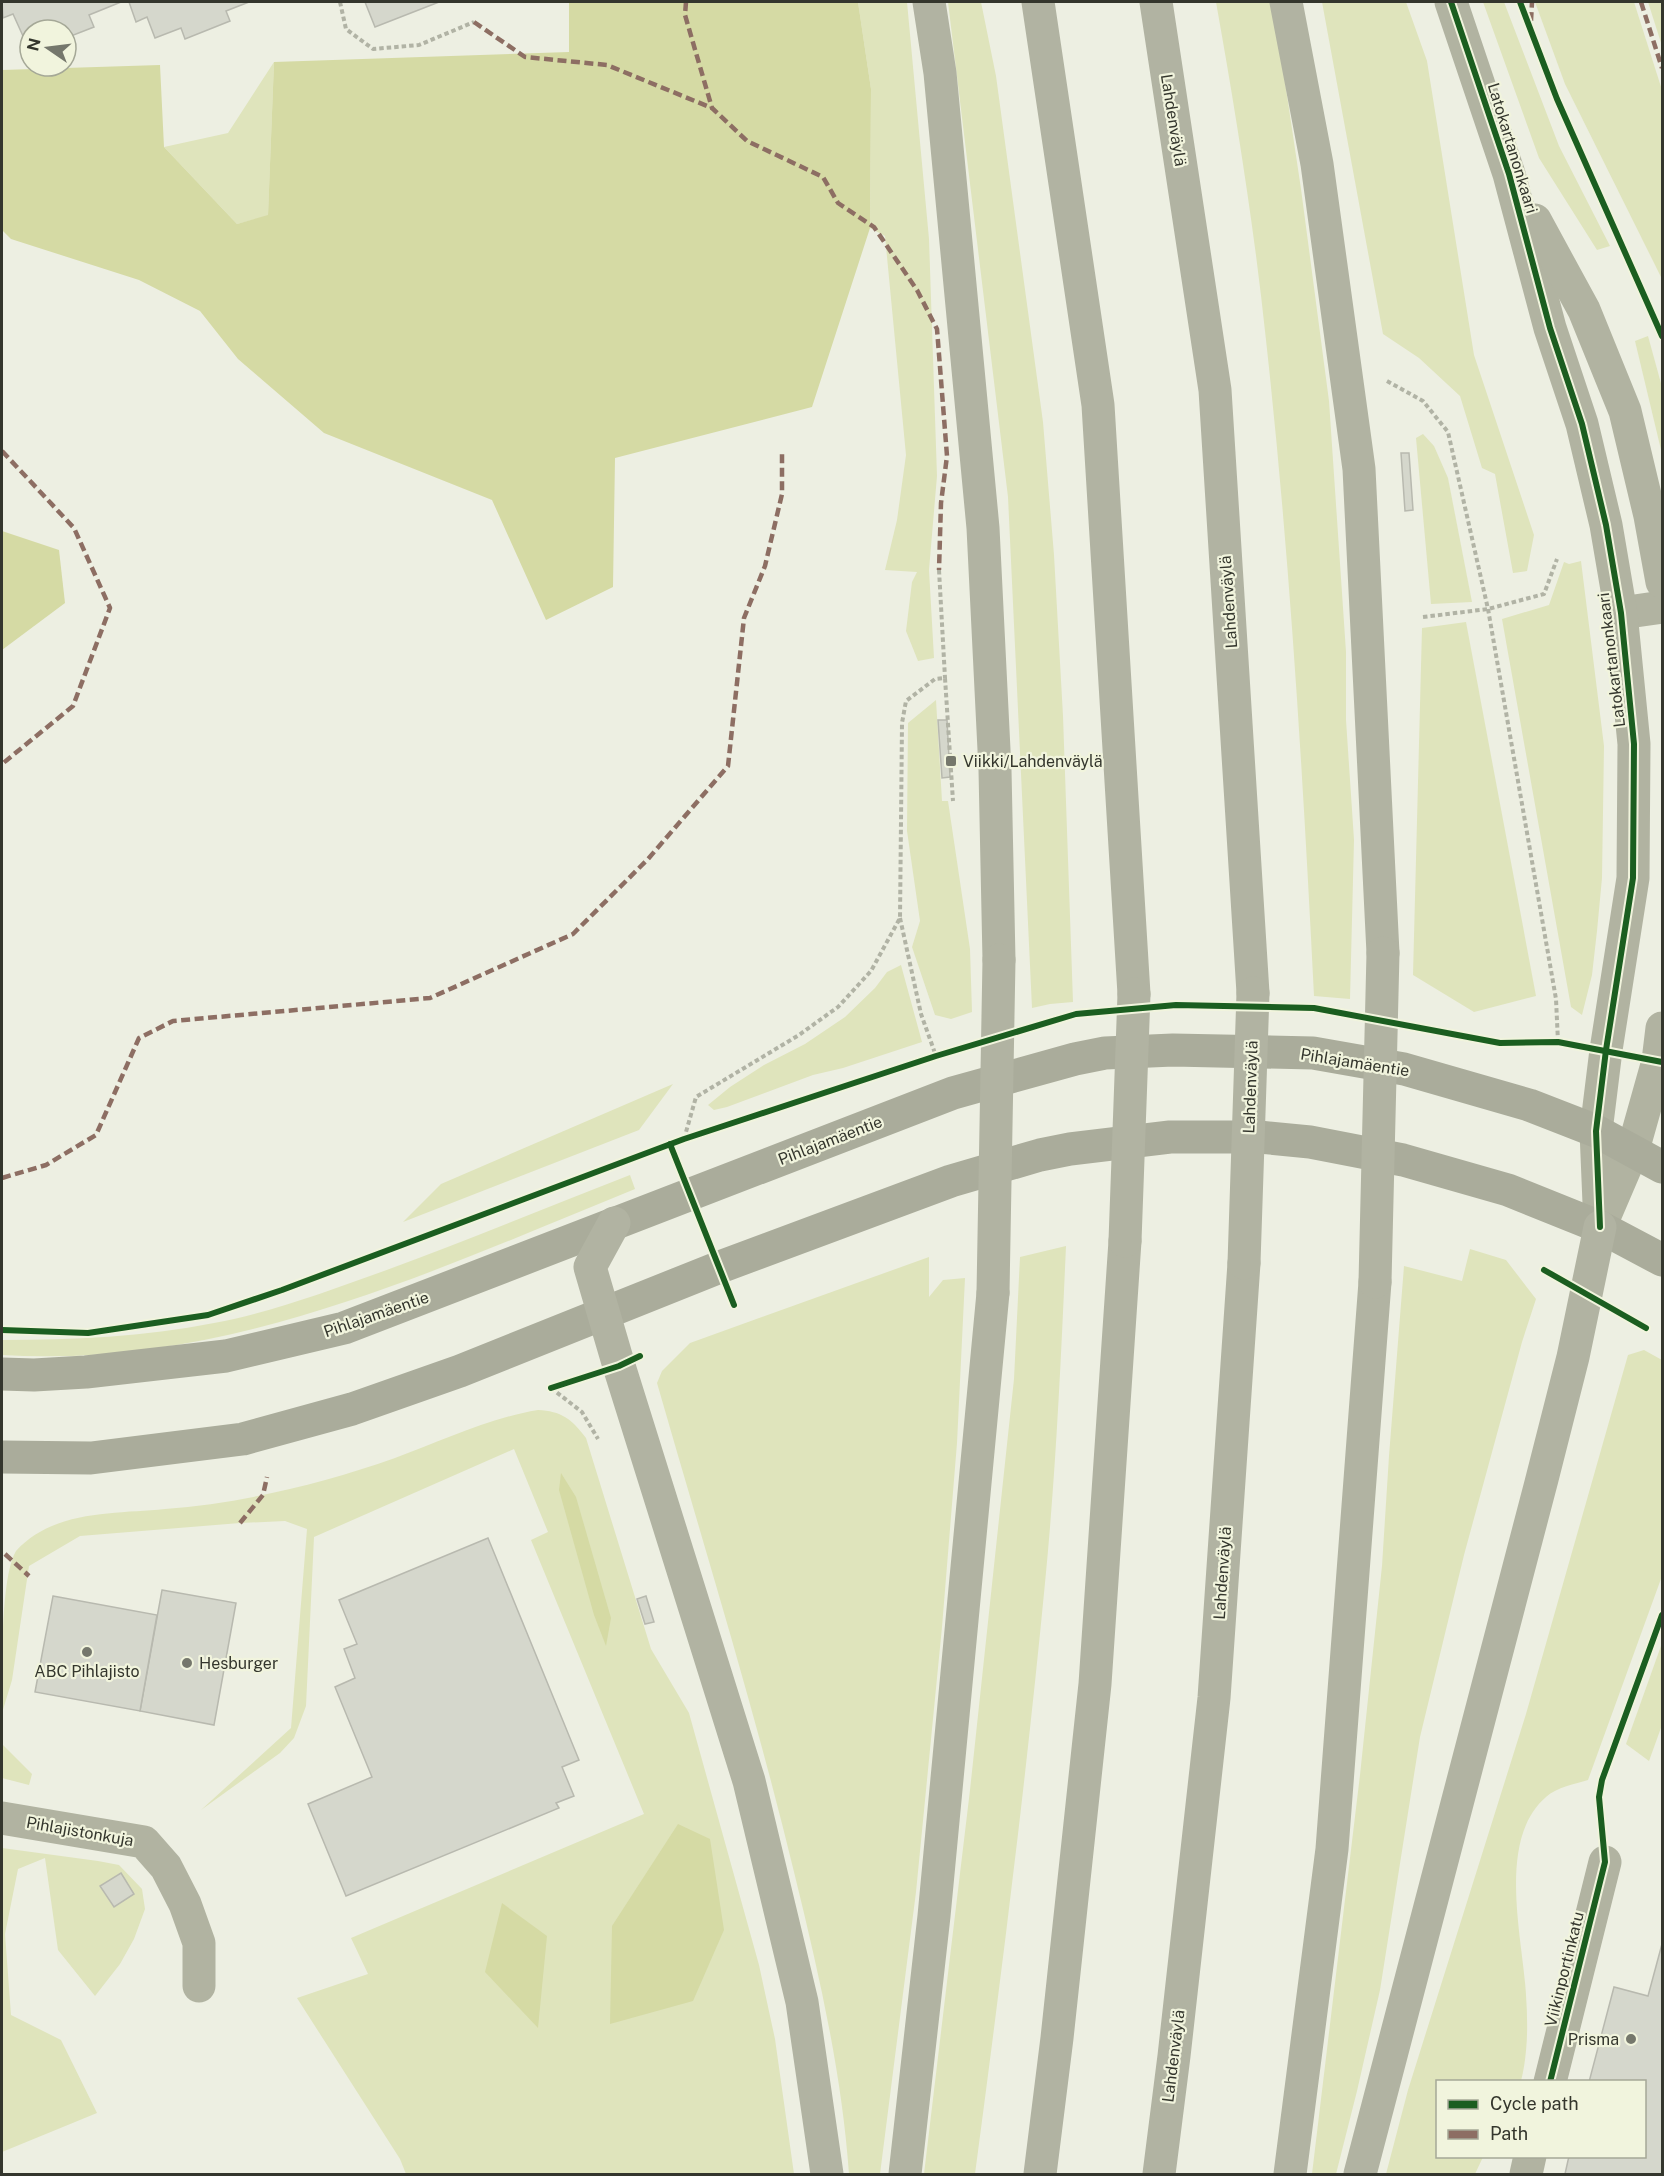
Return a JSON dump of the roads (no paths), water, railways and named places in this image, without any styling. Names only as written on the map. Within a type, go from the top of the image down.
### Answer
[{"type":"highway","points":[[905,2175],[934,1916],[993,1293],[999,960],[995,770],[983,528],[940,73],[929,2]]},
{"type":"highway","points":[[1038,2],[1098,405],[1134,994],[1125,1241],[1095,1684],[1040,2175]]},
{"type":"highway","name":"Lahdenväylä","points":[[1156,2],[1215,390],[1253,993],[1244,1263],[1214,1698],[1159,2175]]},
{"type":"highway","points":[[1286,2],[1317,164],[1359,469],[1383,953],[1375,1282],[1332,1849],[1290,2175]]},
{"type":"highway","points":[[614,1223],[590,1266],[749,1781],[802,2002],[826,2175]]},
{"type":"highway","points":[[1360,2175],[1545,1468],[1573,1357],[1600,1227]]},
{"type":"main road","name":"Pihlajamäentie","points":[[2,1374],[86,1372],[226,1356],[344,1328],[953,1093],[1075,1059],[1105,1053],[1173,1050],[1313,1053],[1404,1069],[1529,1105],[1596,1131],[1662,1167]]},
{"type":"main road","points":[[2,1457],[91,1458],[243,1439],[352,1409],[460,1371],[720,1267],[951,1181],[1040,1155],[1070,1149],[1170,1137],[1259,1137],[1310,1142],[1403,1161],[1508,1190],[1600,1227],[1662,1260]]},
{"type":"street","name":"Latokartanonkaari","points":[[1451,2],[1509,174],[1550,328],[1581,424],[1606,525],[1621,613],[1634,744],[1633,878],[1606,1050],[1596,1131],[1600,1227]]},
{"type":"street","name":"Latokartanonkaari","points":[[1509,174],[1584,310],[1625,411],[1650,516],[1662,582]]},
{"type":"street","points":[[1621,613],[1662,607]]},
{"type":"street","points":[[1600,1227],[1633,1150],[1659,1061],[1662,1028]]},
{"type":"street","name":"Pihlajistonkuja","points":[[2,1818],[144,1842],[166,1868],[185,1904],[199,1943],[199,1986]]},
{"type":"street","name":"Viikinportinkatu","points":[[1550,2080],[1605,1862]]},
{"type":"street","points":[[1526,2175],[1530,2158]]},
{"type":"place","name":"Viikki/Lahdenväylä","points":[[951,761]]},
{"type":"place","name":"ABC Pihlajisto","points":[[87,1652]]},
{"type":"place","name":"Hesburger","points":[[187,1663]]},
{"type":"place","name":"Prisma","points":[[1631,2039]]}]
